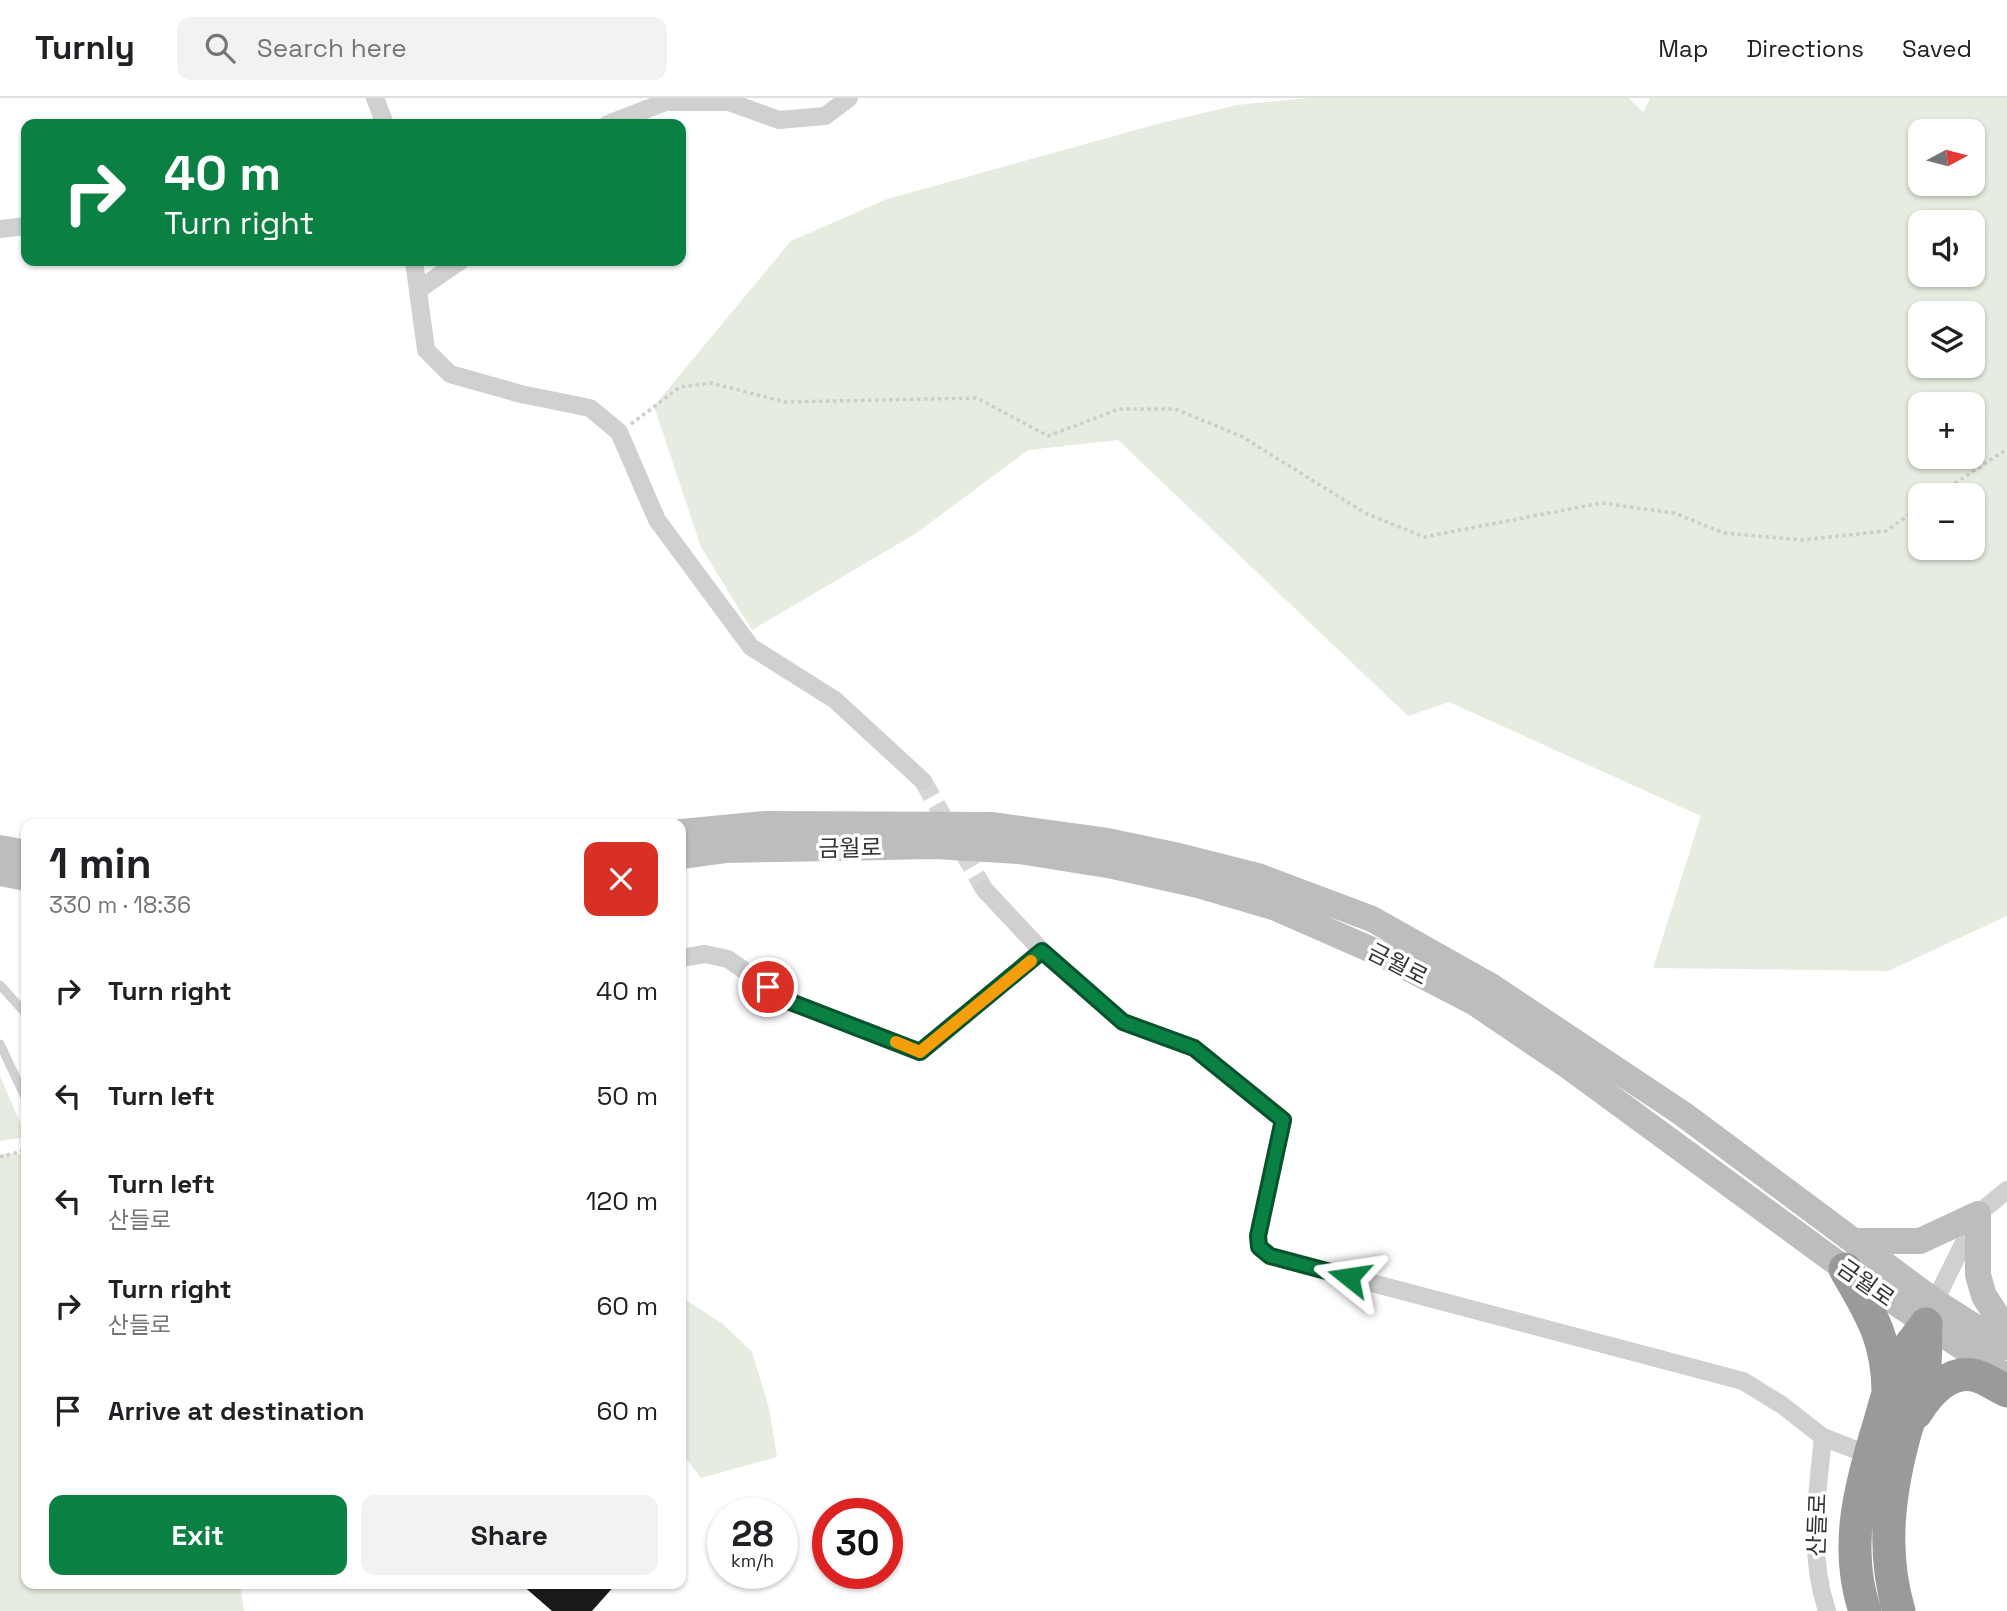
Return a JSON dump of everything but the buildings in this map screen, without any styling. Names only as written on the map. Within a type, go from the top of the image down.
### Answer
[{"type":"highway","points":[[1850,1255],[1888,1362],[1888,1392]]},
{"type":"highway","points":[[1865,1611],[1861,1599],[1854,1539],[1856,1514],[1869,1455],[1888,1392],[1901,1359],[1930,1313]]},
{"type":"highway","points":[[1899,1611],[1892,1585],[1888,1541],[1892,1490],[1906,1430],[1923,1377],[1930,1313]]},
{"type":"highway","points":[[1906,1430],[1927,1395],[1942,1383],[1959,1376],[1976,1376],[2007,1391]]},
{"type":"main road","name":"금월로","points":[[686,832],[765,824],[990,825],[1107,841],[1258,876],[1372,919],[1491,986],[1683,1114],[1850,1255]]},
{"type":"main road","name":"금월로","points":[[689,857],[936,846],[1019,851],[1112,866],[1198,885],[1276,908],[1381,954],[1475,1003],[1850,1255],[1930,1313],[2007,1377]]},
{"type":"main road","points":[[0,848],[21,852]]},
{"type":"main road","points":[[0,873],[21,877]]},
{"type":"main road","points":[[1850,1255],[1920,1241],[1978,1214],[1978,1275],[1984,1296],[2007,1331]]},
{"type":"main road","name":"금월로","points":[[1930,1313],[2007,1347]]},
{"type":"street","points":[[375,98],[383,119]]},
{"type":"street","points":[[621,119],[665,102],[729,103],[779,120],[825,116],[849,98]]},
{"type":"street","points":[[0,229],[21,227]]},
{"type":"street","points":[[415,266],[426,350],[450,374],[521,394],[590,408],[619,432],[657,520],[751,647],[835,700],[923,781]]},
{"type":"street","points":[[418,290],[453,266]]},
{"type":"street","points":[[984,889],[1042,951],[1123,1022],[1194,1048],[1283,1120],[1258,1236],[1259,1247],[1270,1256],[1743,1381],[1782,1405],[1822,1437],[1869,1455]]},
{"type":"street","points":[[686,957],[705,954],[728,959],[788,1001],[920,1052],[1042,951]]},
{"type":"street","points":[[1930,1313],[1978,1214],[2007,1190]]},
{"type":"street","name":"산들로","points":[[1822,1437],[1815,1566],[1827,1611]]},
{"type":"lane","points":[[0,985],[21,1008]]},
{"type":"lane","points":[[0,1044],[21,1088]]},
{"type":"path","points":[[619,432],[680,387],[710,383],[785,402],[977,398],[1048,436],[1119,409],[1175,409],[1241,436],[1365,513],[1424,537],[1601,503],[1674,513],[1724,533],[1802,540],[1886,531],[1908,515]]},
{"type":"path","points":[[1955,483],[2007,449]]},
{"type":"path","points":[[0,1157],[21,1151]]},
{"type":"shaded area","points":[[1309,98],[1629,98],[1643,112],[1650,98],[2007,98],[2007,916],[1888,971],[1653,968],[1701,816],[1449,702],[1408,716],[1118,440],[1028,450],[915,534],[752,630],[701,547],[654,406],[791,241],[887,199],[1161,123],[1237,105]]},
{"type":"shaded area","points":[[0,1076],[21,1124],[21,1138],[0,1141]]},
{"type":"shaded area","points":[[0,1154],[21,1154],[21,1589],[241,1589],[244,1611],[0,1611]]},
{"type":"shaded area","points":[[686,1300],[723,1324],[752,1352],[769,1408],[777,1457],[701,1478],[686,1458]]},
{"type":"tunnel","points":[[923,781],[984,889]]},
{"type":"slow traffic","points":[[896,1042],[920,1052],[1031,961]]},
{"type":"route","points":[[768,987],[788,1001],[920,1052],[1042,951],[1123,1022],[1194,1048],[1283,1120],[1258,1236],[1259,1247],[1270,1256],[1349,1277]]}]
